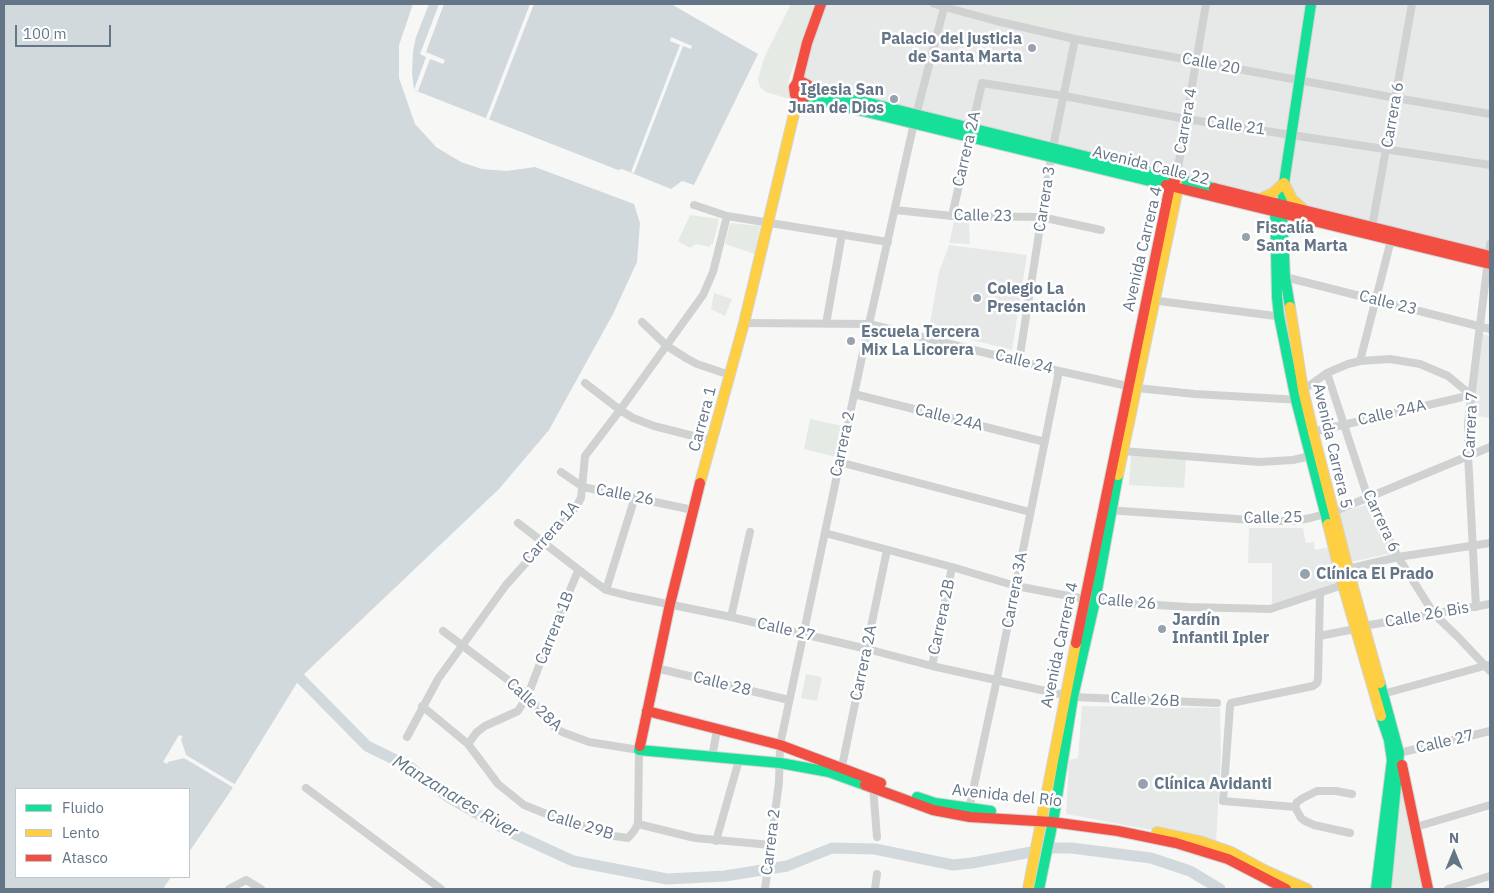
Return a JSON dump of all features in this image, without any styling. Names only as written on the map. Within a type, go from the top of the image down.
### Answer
[{"type":"street","name":"Carrera 1","points":[[639,750],[670,604],[693,510],[713,441],[768,223],[804,94],[793,90],[797,83],[802,59],[821,4]]},
{"type":"street","name":"Calle 20","points":[[934,4],[945,5],[996,21],[1075,39],[1490,114]]},
{"type":"street","name":"Carrera 4","points":[[1175,184],[1206,4]]},
{"type":"street","name":"Avenida Carrera 5","points":[[1311,4],[1279,208],[1279,316],[1301,397],[1313,432],[1343,585],[1360,627]]},
{"type":"street","name":"Carrera 6","points":[[1372,226],[1412,4]]},
{"type":"street","name":"Carrera 2","points":[[765,889],[780,763],[780,745],[789,700],[839,462],[915,119],[945,5]]},
{"type":"street","name":"Carrera 3","points":[[1019,361],[1052,153],[1075,39]]},
{"type":"street","name":"Calle 21","points":[[982,83],[1186,119],[1490,165]]},
{"type":"street","name":"Carrera 2A","points":[[952,216],[982,83]]},
{"type":"street","name":"Avenida Calle 22","points":[[804,94],[915,119],[1279,208],[1390,240],[1489,260]]},
{"type":"street","points":[[1284,183],[1303,214],[1279,233],[1260,210],[1257,203],[1273,194],[1284,183]]},
{"type":"street","name":"Avenida Carrera 4","points":[[1028,887],[1090,599],[1175,184]]},
{"type":"street","points":[[694,205],[727,216],[888,242]]},
{"type":"street","name":"Calle 23","points":[[895,210],[952,216],[1042,217],[1101,230]]},
{"type":"street","name":"Avenida Calle 22","points":[[1303,214],[1372,226],[1489,260]]},
{"type":"street","name":"Carrera 1A","points":[[407,737],[438,679],[506,585],[576,507],[581,498],[585,456],[667,346],[710,284],[727,216]]},
{"type":"street","name":"Avenida Carrera 5","points":[[1279,233],[1310,456],[1348,569],[1360,627],[1389,740],[1392,760],[1376,889]]},
{"type":"street","points":[[826,324],[842,234]]},
{"type":"street","points":[[1360,361],[1390,240]]},
{"type":"street","name":"Carrera 7","points":[[1476,607],[1468,424],[1490,244]]},
{"type":"street","name":"Calle 23","points":[[1285,277],[1490,330]]},
{"type":"street","points":[[1151,300],[1291,318]]},
{"type":"street","points":[[642,322],[667,346],[697,364],[730,375]]},
{"type":"street","name":"Calle 24","points":[[744,323],[869,324],[1132,387],[1195,394],[1301,397]]},
{"type":"street","points":[[1301,397],[1327,373],[1360,361],[1390,359],[1420,364],[1448,376],[1471,395]]},
{"type":"street","name":"Carrera 3A","points":[[969,810],[1059,371]]},
{"type":"street","name":"Carrera 6","points":[[1327,373],[1368,498],[1398,557],[1434,614],[1489,667]]},
{"type":"street","points":[[585,383],[620,410],[654,426],[713,441]]},
{"type":"street","name":"Avenida Carrera 4","points":[[1107,510],[1123,451],[1132,387]]},
{"type":"street","name":"Calle 24A","points":[[854,394],[1045,442]]},
{"type":"street","name":"Calle 24A","points":[[1313,432],[1471,395]]},
{"type":"street","name":"Calle 25","points":[[1107,510],[1266,521],[1294,520],[1329,514],[1490,447]]},
{"type":"street","points":[[1123,451],[1259,462],[1294,460],[1310,456]]},
{"type":"street","points":[[839,462],[1030,512]]},
{"type":"street","name":"Calle 26","points":[[561,472],[582,487],[693,510]]},
{"type":"street","points":[[606,590],[634,497]]},
{"type":"street","name":"Calle 27","points":[[518,523],[578,571],[606,590],[731,617],[932,666],[1069,696]]},
{"type":"street","points":[[731,617],[750,532]]},
{"type":"street","name":"Calle 26","points":[[824,533],[1016,586],[1090,599],[1188,607],[1270,609],[1343,585]]},
{"type":"street","points":[[1348,569],[1398,557],[1490,543]]},
{"type":"street","name":"Carrera 2A","points":[[841,771],[887,550]]},
{"type":"street","name":"Carrera 2B","points":[[932,666],[952,567]]},
{"type":"street","name":"Carrera 1B","points":[[468,744],[484,726],[518,711],[528,695],[578,571]]},
{"type":"street","points":[[1295,807],[1223,800],[1230,706],[1232,703],[1313,686],[1317,683],[1320,594]]},
{"type":"street","name":"Calle 26 Bis","points":[[1319,636],[1490,604]]},
{"type":"street","name":"Calle 28A","points":[[443,631],[528,695],[551,725],[562,732],[589,742],[639,750]]},
{"type":"street","points":[[1378,695],[1489,667]]},
{"type":"street","name":"Calle 28","points":[[656,668],[789,700]]},
{"type":"street","name":"Avenida Carrera 5","points":[[1378,695],[1399,753],[1386,889]]},
{"type":"street","name":"Avenida Carrera 4","points":[[1040,888],[1053,819],[1069,696]]},
{"type":"street","name":"Calle 26B","points":[[1069,696],[1217,704]]},
{"type":"street","name":"Calle 29B","points":[[422,706],[468,744],[498,784],[524,805],[534,810],[625,838],[631,835],[638,824],[695,838],[771,845]]},
{"type":"street","name":"Avenida del Río","points":[[647,712],[780,745],[873,787],[933,810],[970,817],[1042,818]]},
{"type":"street","points":[[712,757],[717,730]]},
{"type":"street","name":"Calle 27","points":[[1399,753],[1490,731]]},
{"type":"street","points":[[638,824],[639,750]]},
{"type":"street","name":"Avenida del Río","points":[[639,750],[780,763],[829,772],[841,771],[935,803],[969,810],[1119,826],[1199,842],[1231,852],[1264,870],[1307,889]]},
{"type":"street","points":[[1399,753],[1428,889]]},
{"type":"street","points":[[716,841],[739,760]]},
{"type":"street","points":[[873,787],[877,837]]},
{"type":"street","points":[[306,788],[441,889]]},
{"type":"street","points":[[1295,807],[1297,802],[1317,791],[1352,794]]},
{"type":"street","points":[[1416,827],[1490,804]]},
{"type":"street","points":[[1295,807],[1301,818],[1305,821],[1314,825],[1350,833]]},
{"type":"street","name":"Avenida del Río","points":[[1053,819],[1197,848],[1228,859],[1286,889]]},
{"type":"street","points":[[876,889],[877,874]]},
{"type":"street","points":[[1448,889],[1490,876]]},
{"type":"street","points":[[229,889],[246,880],[262,889]]},
{"type":"shaded area","points":[[4,4],[413,4],[399,45],[399,78],[415,124],[436,147],[461,162],[482,169],[507,171],[535,167],[634,204],[640,223],[637,262],[613,314],[549,430],[499,489],[300,678],[228,795],[190,851],[190,788],[15,788],[15,878],[170,878],[163,889],[4,889]]},
{"type":"shaded area","points":[[429,4],[671,4],[758,54],[694,185],[682,181],[671,189],[414,90],[412,73],[413,51],[416,37]]},
{"type":"shaded area","points":[[791,4],[816,4],[789,79],[788,87],[793,100],[766,92],[760,87],[758,79],[764,58]]},
{"type":"shaded area","points":[[826,4],[1490,4],[1490,263],[798,97],[807,59]]},
{"type":"shaded area","points":[[1004,4],[1076,4],[1070,32],[1002,17]]},
{"type":"shaded area","points":[[690,215],[719,219],[713,244],[710,247],[696,244],[690,248],[678,241]]},
{"type":"shaded area","points":[[954,222],[969,222],[970,244],[949,243]]},
{"type":"shaded area","points":[[731,223],[760,226],[755,254],[725,244]]},
{"type":"shaded area","name":"Colegio La Presentación","points":[[949,245],[1027,255],[1012,350],[929,329],[939,272]]},
{"type":"shaded area","points":[[714,293],[732,299],[725,316],[711,309]]},
{"type":"shaded area","points":[[1482,334],[1490,336],[1490,418],[1472,415]]},
{"type":"shaded area","points":[[810,419],[843,426],[836,457],[804,449]]},
{"type":"shaded area","points":[[1131,455],[1186,459],[1184,488],[1129,485]]},
{"type":"shaded area","points":[[1368,504],[1392,553],[1347,563],[1335,515]]},
{"type":"shaded area","name":"Clínica El Prado","points":[[1249,528],[1303,528],[1306,543],[1314,542],[1315,550],[1329,547],[1342,584],[1272,607],[1272,563],[1248,563]]},
{"type":"shaded area","points":[[806,674],[822,677],[817,701],[801,698]]},
{"type":"shaded area","name":"Clínica Avidanti","points":[[1082,706],[1220,708],[1221,754],[1216,842],[1066,814],[1069,760],[1078,758]]},
{"type":"shaded area","points":[[1400,777],[1426,889],[1388,889]]},
{"type":"pier","points":[[439,4],[444,4],[426,52],[445,60],[443,64],[430,59],[418,91],[414,90],[426,57],[420,54]]},
{"type":"pier","points":[[530,4],[534,4],[489,120],[486,118]]},
{"type":"pier","points":[[671,37],[692,46],[691,49],[683,46],[634,173],[631,172],[680,45],[670,41]]},
{"type":"pier","points":[[179,735],[183,737],[181,739],[186,755],[236,785],[234,788],[184,758],[168,762],[167,764],[163,762]]},
{"type":"waterway","name":"Manzanares River","points":[[300,678],[367,746],[410,767],[448,797],[510,832],[573,861],[667,879],[725,876],[787,866],[832,848],[875,849],[953,865],[1053,848],[1071,848],[1151,858],[1190,871],[1220,889]]},
{"type":"traffic: fast","points":[[1290,307],[1285,277],[1282,213],[1284,183],[1311,4]]},
{"type":"traffic: fast","points":[[809,88],[1214,188]]},
{"type":"traffic: fast","points":[[805,97],[1166,185]]},
{"type":"traffic: fast","points":[[1275,203],[1279,316],[1296,400],[1328,524]]},
{"type":"traffic: fast","points":[[1039,889],[1054,816],[1073,697],[1095,601],[1118,475]]},
{"type":"traffic: fast","points":[[1380,683],[1399,753],[1386,889]]},
{"type":"traffic: fast","points":[[1376,889],[1392,760],[1389,740],[1381,716]]},
{"type":"traffic: fast","points":[[640,746],[639,750],[780,763],[829,772],[865,785]]},
{"type":"traffic: fast","points":[[917,797],[935,803],[991,811]]},
{"type":"traffic: slow","points":[[700,483],[744,323],[798,97]]},
{"type":"traffic: slow","points":[[1118,475],[1178,188],[1176,179]]},
{"type":"traffic: slow","points":[[1260,199],[1273,193],[1284,183],[1292,199],[1302,208]]},
{"type":"traffic: slow","points":[[1290,307],[1303,390],[1313,432],[1348,569],[1380,683]]},
{"type":"traffic: slow","points":[[1328,524],[1343,585],[1381,716]]},
{"type":"traffic: slow","points":[[1028,889],[1076,643]]},
{"type":"traffic: slow","points":[[1157,832],[1199,841],[1231,852],[1264,870],[1307,889]]},
{"type":"traffic: jam","points":[[797,83],[802,82],[808,85],[809,93],[805,97],[800,98],[795,95],[794,87],[797,83],[807,43],[821,4]]},
{"type":"traffic: jam","points":[[1076,643],[1170,186],[1176,179]]},
{"type":"traffic: jam","points":[[1166,185],[1490,264]]},
{"type":"traffic: jam","points":[[1214,188],[1490,256]]},
{"type":"traffic: jam","points":[[640,746],[670,604],[700,483]]},
{"type":"traffic: jam","points":[[647,711],[780,745],[881,783]]},
{"type":"traffic: jam","points":[[1402,765],[1428,889]]},
{"type":"traffic: jam","points":[[865,785],[933,810],[970,817],[1052,822],[1118,831],[1176,843],[1228,859],[1286,889]]},
{"type":"place","name":"Palacio del justicia de Santa Marta","points":[[1032,48]]},
{"type":"place","name":"Iglesia San Juan de Dios","points":[[894,99]]},
{"type":"place","name":"Fiscalía Santa Marta","points":[[1246,237]]},
{"type":"place","name":"Colegio La Presentación","points":[[977,298]]},
{"type":"place","name":"Escuela Tercera Mix La Licorera","points":[[851,341]]},
{"type":"place","name":"Clínica El Prado","points":[[1305,574]]},
{"type":"place","name":"Jardín Infantil Ipler","points":[[1162,629]]},
{"type":"place","name":"Clínica Avidanti","points":[[1143,784]]}]
